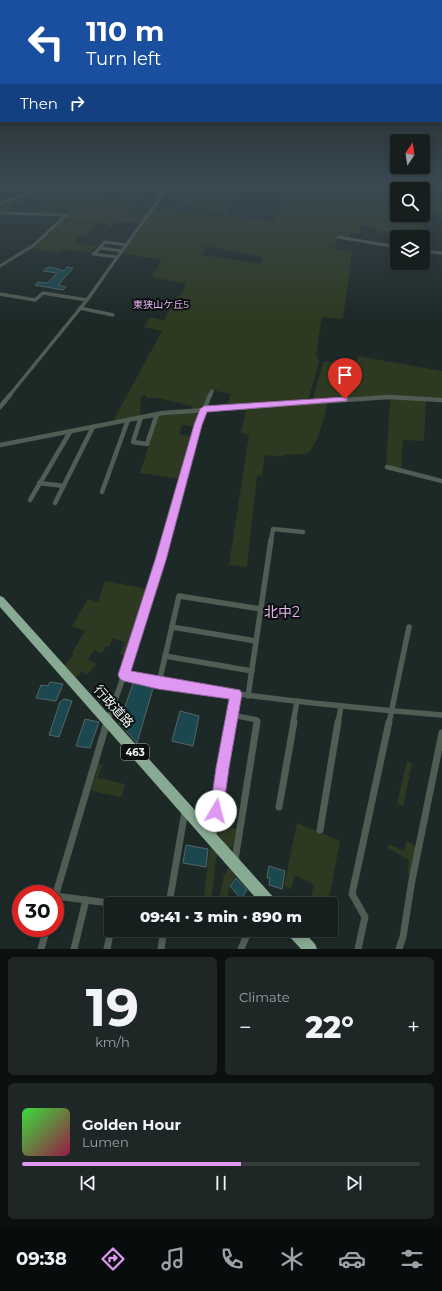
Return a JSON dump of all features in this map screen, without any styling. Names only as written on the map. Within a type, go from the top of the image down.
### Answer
[{"type":"highway","name":"行政道路","points":[[0,600],[234,864],[261,897]]},
{"type":"highway","points":[[299,937],[310,949]]},
{"type":"street","points":[[0,266],[33,246],[49,231]]},
{"type":"street","points":[[0,407],[87,300],[136,231]]},
{"type":"street","points":[[338,237],[390,245]]},
{"type":"street","points":[[117,258],[93,254],[105,242],[126,245]]},
{"type":"street","points":[[100,248],[122,251]]},
{"type":"street","points":[[430,251],[442,254]]},
{"type":"street","points":[[0,294],[35,300],[43,293],[87,300]]},
{"type":"street","points":[[80,308],[113,315]]},
{"type":"street","points":[[58,885],[107,721],[124,675],[160,560],[181,482],[204,409],[212,391]]},
{"type":"street","points":[[0,445],[157,414],[204,409],[375,398],[442,400]]},
{"type":"street","points":[[141,417],[133,442],[147,444],[157,414]]},
{"type":"street","points":[[102,492],[128,420]]},
{"type":"street","points":[[55,503],[93,427]]},
{"type":"street","points":[[30,500],[70,432]]},
{"type":"street","points":[[387,467],[442,481]]},
{"type":"street","points":[[39,483],[64,486]]},
{"type":"street","points":[[248,696],[273,529],[303,532]]},
{"type":"street","points":[[158,683],[179,596],[261,609]]},
{"type":"street","points":[[172,627],[256,641]]},
{"type":"street","points":[[358,949],[365,917],[352,894],[409,627]]},
{"type":"street","points":[[165,656],[252,671]]},
{"type":"street","points":[[124,675],[158,683],[248,696],[442,715]]},
{"type":"street","points":[[212,840],[222,768],[236,694]]},
{"type":"street","points":[[279,807],[297,701]]},
{"type":"street","points":[[320,830],[341,706]]},
{"type":"street","points":[[232,715],[256,720],[234,864]]},
{"type":"street","points":[[399,949],[403,937],[412,880],[442,733]]},
{"type":"street","points":[[170,897],[185,810]]},
{"type":"street","points":[[64,897],[104,902]]},
{"type":"street","points":[[74,949],[86,900]]},
{"type":"street","points":[[41,949],[44,937]]},
{"type":"street","points":[[107,949],[110,937]]},
{"type":"street","points":[[161,949],[163,937]]},
{"type":"street","points":[[241,949],[245,937]]},
{"type":"green space","points":[[49,231],[90,231],[85,237],[79,236],[73,243],[96,246],[91,252],[60,249],[57,252],[30,248]]},
{"type":"green space","points":[[137,231],[359,231],[358,234],[350,233],[348,238],[338,237],[334,249],[352,252],[343,319],[322,317],[316,354],[319,362],[309,398],[307,400],[227,405],[231,394],[211,390],[203,408],[191,409],[192,406],[158,398],[147,398],[146,395],[141,396],[140,415],[115,421],[114,419],[162,331],[144,327],[150,317],[164,320],[169,311],[154,308],[156,303],[173,305],[176,297],[180,296],[186,284],[152,277],[161,260],[122,253]],"holes":[[[207,246],[263,258],[260,264],[202,255]]]},
{"type":"green space","points":[[390,231],[390,234],[377,232]]},
{"type":"green space","points":[[357,356],[442,371],[442,398],[406,396],[313,398],[324,361],[356,366]]},
{"type":"green space","points":[[390,399],[426,400],[424,441],[403,440],[401,470],[386,466]]},
{"type":"green space","points":[[328,402],[318,436],[307,454],[283,455],[283,457],[265,455],[262,475],[257,476],[247,567],[229,565],[249,435],[241,433],[247,407]]},
{"type":"green space","points":[[180,413],[201,413],[195,427],[182,425],[179,434],[192,437],[180,479],[140,473],[158,416]]},
{"type":"green space","points":[[105,581],[148,589],[126,660],[120,653],[125,642],[113,638],[109,647],[106,646],[102,653],[94,650],[88,660],[96,664],[87,675],[82,671],[76,678],[64,666],[74,654],[72,653],[85,631],[72,626],[88,599],[98,602]]},
{"type":"green space","points":[[407,761],[412,764],[403,806],[397,804]]},
{"type":"green space","points":[[99,764],[102,765],[98,778],[125,784],[122,797],[91,791]]},
{"type":"green space","points":[[297,823],[340,841],[329,897],[311,897],[314,885],[295,875],[291,889],[284,886]]},
{"type":"green space","points":[[219,824],[237,829],[234,846],[229,848],[222,840],[219,835]]},
{"type":"green space","points":[[406,841],[418,847],[412,877],[407,874],[409,860],[388,848],[389,844],[404,851]]},
{"type":"green space","points":[[210,846],[218,855],[216,858],[212,897],[204,897]]},
{"type":"green space","points":[[229,868],[236,876],[230,884],[227,897],[219,897],[224,875]]},
{"type":"building","points":[[51,267],[64,271],[67,267],[73,268],[58,285],[66,287],[63,290],[35,285],[38,282],[48,283],[57,273],[43,271],[46,268]]},
{"type":"building","points":[[134,681],[154,685],[137,743],[119,723]]},
{"type":"building","points":[[50,682],[63,684],[56,701],[36,698],[41,685],[48,686]]},
{"type":"building","points":[[64,699],[72,701],[59,737],[49,735],[60,702]]},
{"type":"building","points":[[180,711],[199,716],[193,746],[172,741]]},
{"type":"building","points":[[85,719],[99,722],[90,748],[76,746]]},
{"type":"building","points":[[186,845],[208,849],[206,867],[183,863]]},
{"type":"building","points":[[269,866],[285,871],[282,889],[269,885],[270,878],[267,878]]},
{"type":"building","points":[[236,878],[247,890],[242,897],[239,897],[230,886]]},
{"type":"district","name":"東狭山ケ丘5","points":[[161,304]]},
{"type":"district","name":"北中2","points":[[282,612]]},
{"type":"route","points":[[216,811],[222,768],[236,694],[158,683],[124,675],[166,540],[198,425],[204,409],[345,399]]}]
